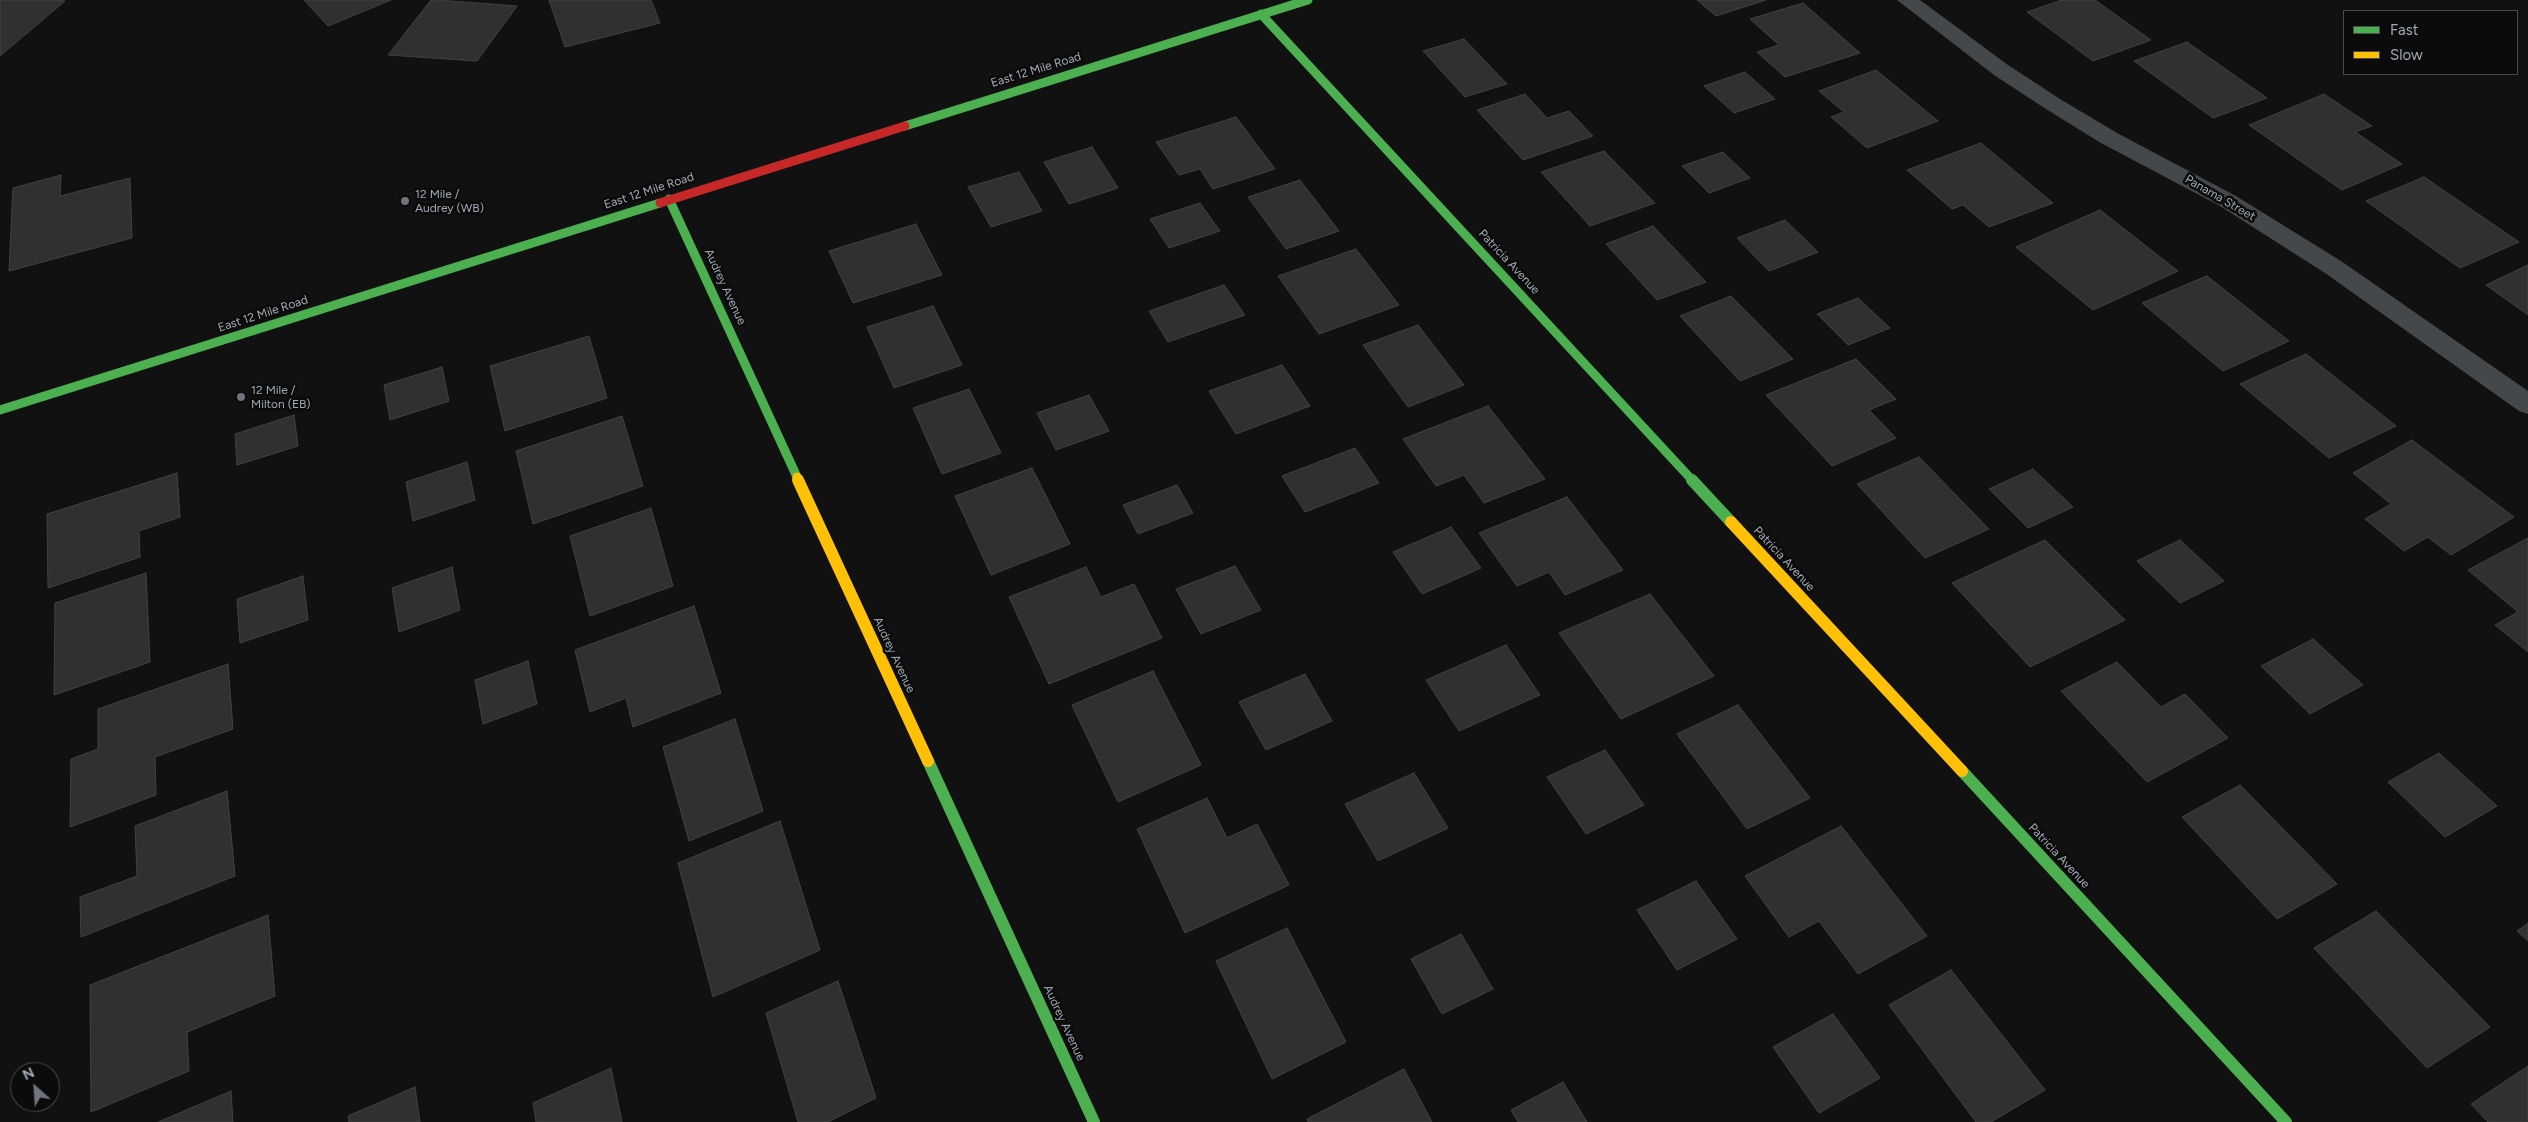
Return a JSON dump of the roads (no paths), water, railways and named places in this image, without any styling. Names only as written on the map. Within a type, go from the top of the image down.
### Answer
[{"type":"street","name":"East 12 Mile Road","points":[[0,410],[1308,0]]},
{"type":"street","name":"Panama Street","points":[[1907,0],[2002,70],[2053,104],[2109,138],[2228,201],[2333,267],[2528,404]]},
{"type":"street","name":"Patricia Avenue","points":[[1261,14],[2286,1122]]},
{"type":"street","name":"Audrey Avenue","points":[[669,199],[1094,1122]]},
{"type":"place","name":"12 Mile / Audrey (WB)","points":[[405,201]]},
{"type":"place","name":"12 Mile / Milton (EB)","points":[[241,397]]}]
